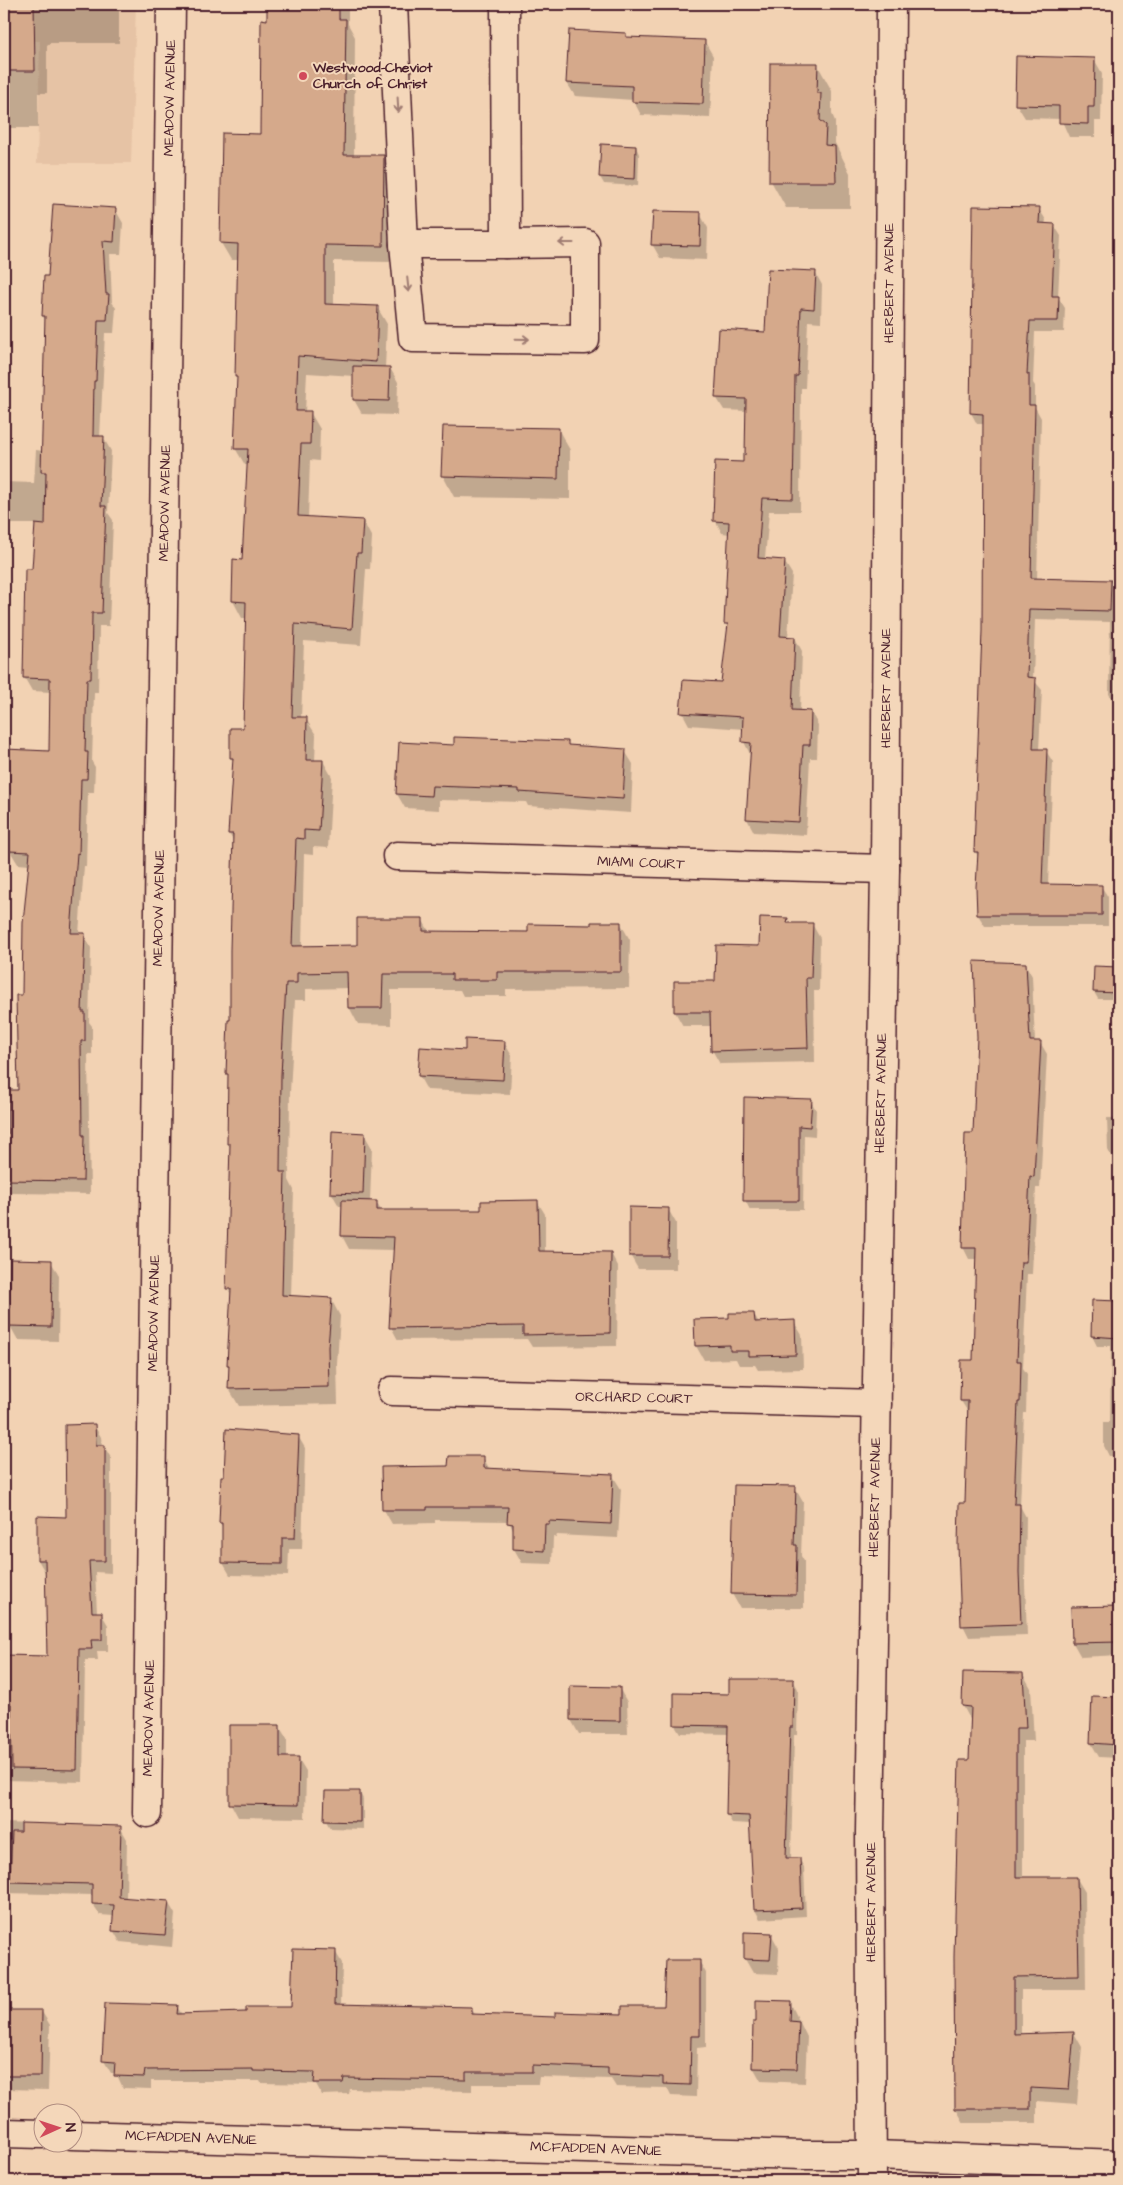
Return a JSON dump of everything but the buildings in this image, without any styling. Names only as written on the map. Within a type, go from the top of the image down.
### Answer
[{"type":"street","name":"MEADOW AVENUE","points":[[147,1813],[171,4]]},
{"type":"street","points":[[393,4],[404,244],[413,338],[585,340],[585,243],[404,244]]},
{"type":"street","points":[[505,4],[506,244]]},
{"type":"street","name":"HERBERT AVENUE","points":[[872,2168],[870,1832],[885,870],[891,4]]},
{"type":"street","name":"MIAMI COURT","points":[[397,856],[885,870]]},
{"type":"street","name":"ORCHARD COURT","points":[[392,1391],[877,1404]]},
{"type":"street","points":[[4,2133],[32,2134]]},
{"type":"street","name":"MCFADDEN AVENUE","points":[[82,2135],[784,2155],[872,2168],[1009,2171],[1119,2164]]},
{"type":"shaded area","points":[[4,4],[136,4],[131,163],[37,163],[40,41],[4,40]]},
{"type":"place","name":"Westwood-Cheviot Church of Christ","points":[[303,76]]}]
